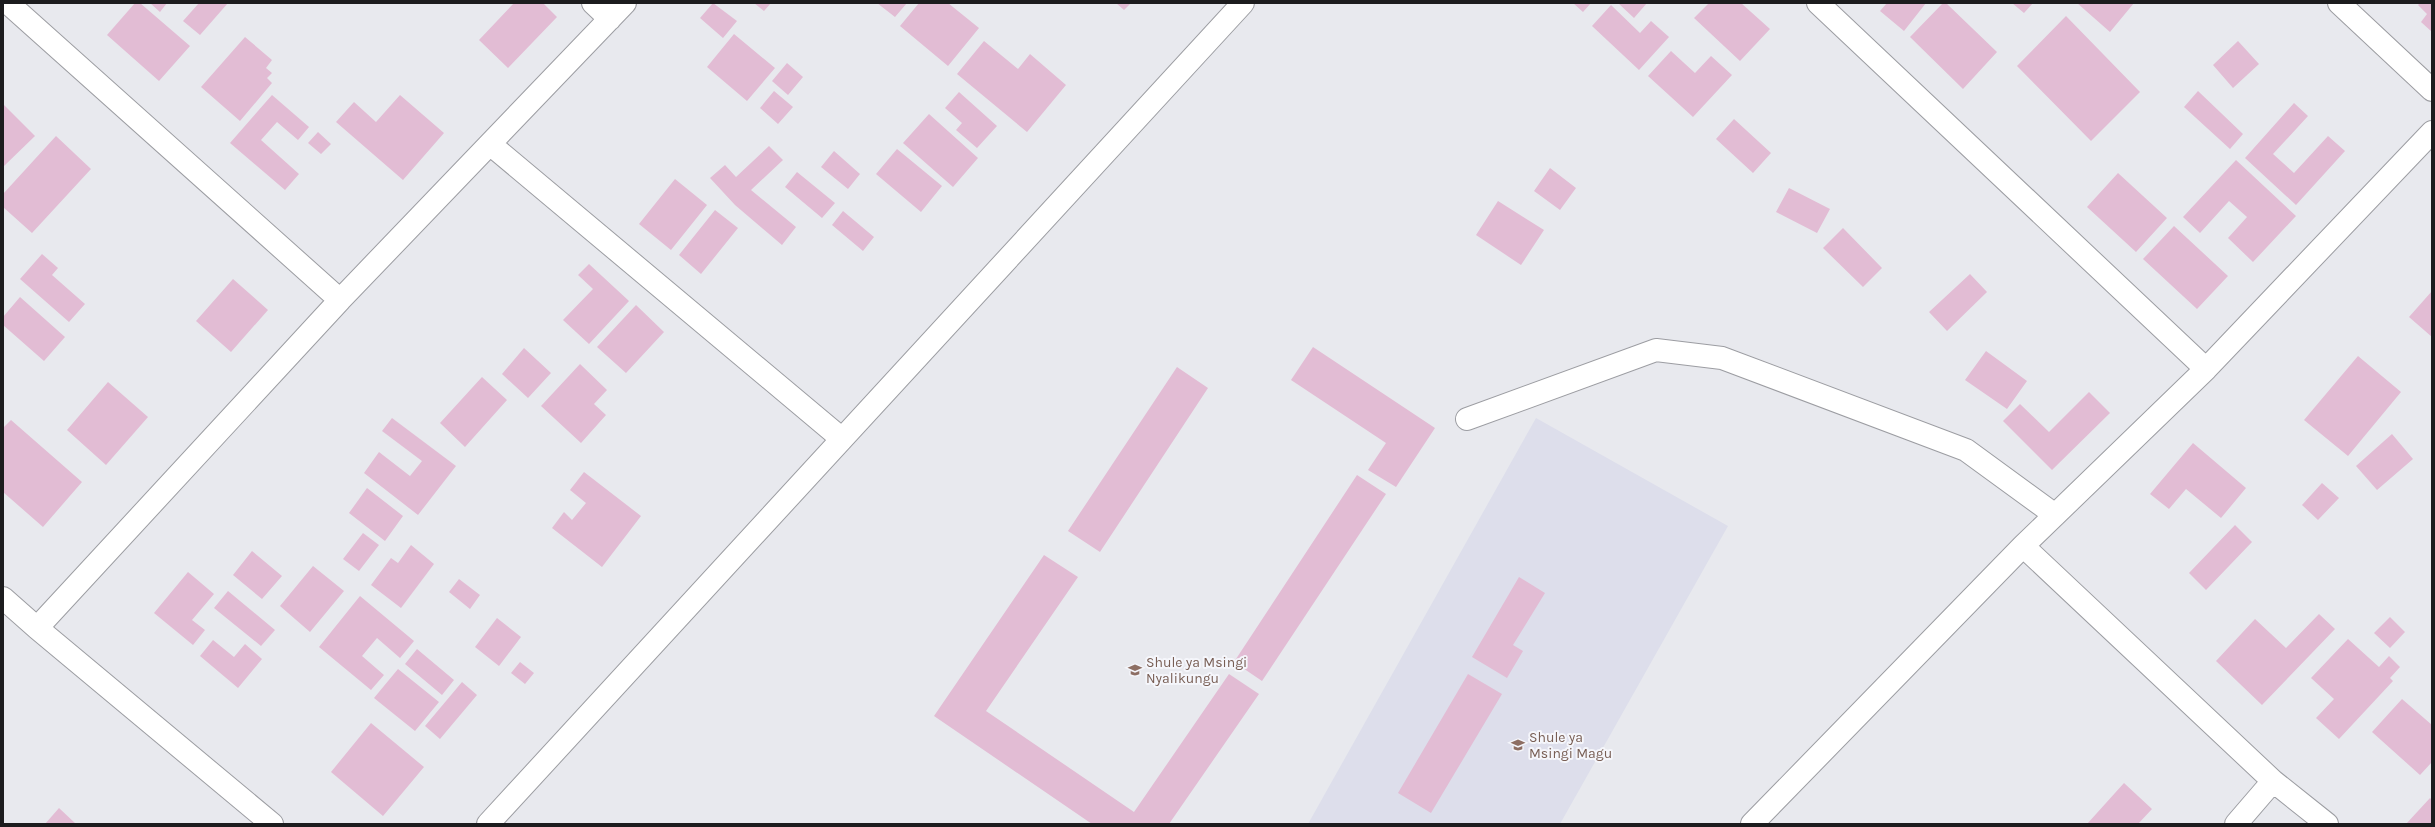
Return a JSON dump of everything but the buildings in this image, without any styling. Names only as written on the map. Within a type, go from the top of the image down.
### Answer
[{"type":"street","points":[[8,3],[340,300]]},
{"type":"street","points":[[593,3],[610,19]]},
{"type":"street","points":[[37,628],[340,300],[625,3]]},
{"type":"street","points":[[488,824],[1244,3]]},
{"type":"street","points":[[1818,3],[2206,369]]},
{"type":"street","points":[[2339,3],[2432,90]]},
{"type":"street","points":[[1752,824],[2023,546],[2206,369],[2432,132]]},
{"type":"street","points":[[490,144],[842,439]]},
{"type":"street","points":[[1467,419],[1656,350],[1722,358],[1966,450],[2055,515]]},
{"type":"street","points":[[2023,546],[2273,781],[2327,824]]},
{"type":"street","points":[[3,598],[272,824]]},
{"type":"street","points":[[2236,824],[2273,781]]},
{"type":"shaded area","points":[[1536,418],[1728,526],[1560,824],[1308,824]]},
{"type":"place","name":"Shule ya Msingi Nyalikungu","points":[[1135,670]]},
{"type":"place","name":"Shule ya Msingi Magu","points":[[1518,745]]}]
